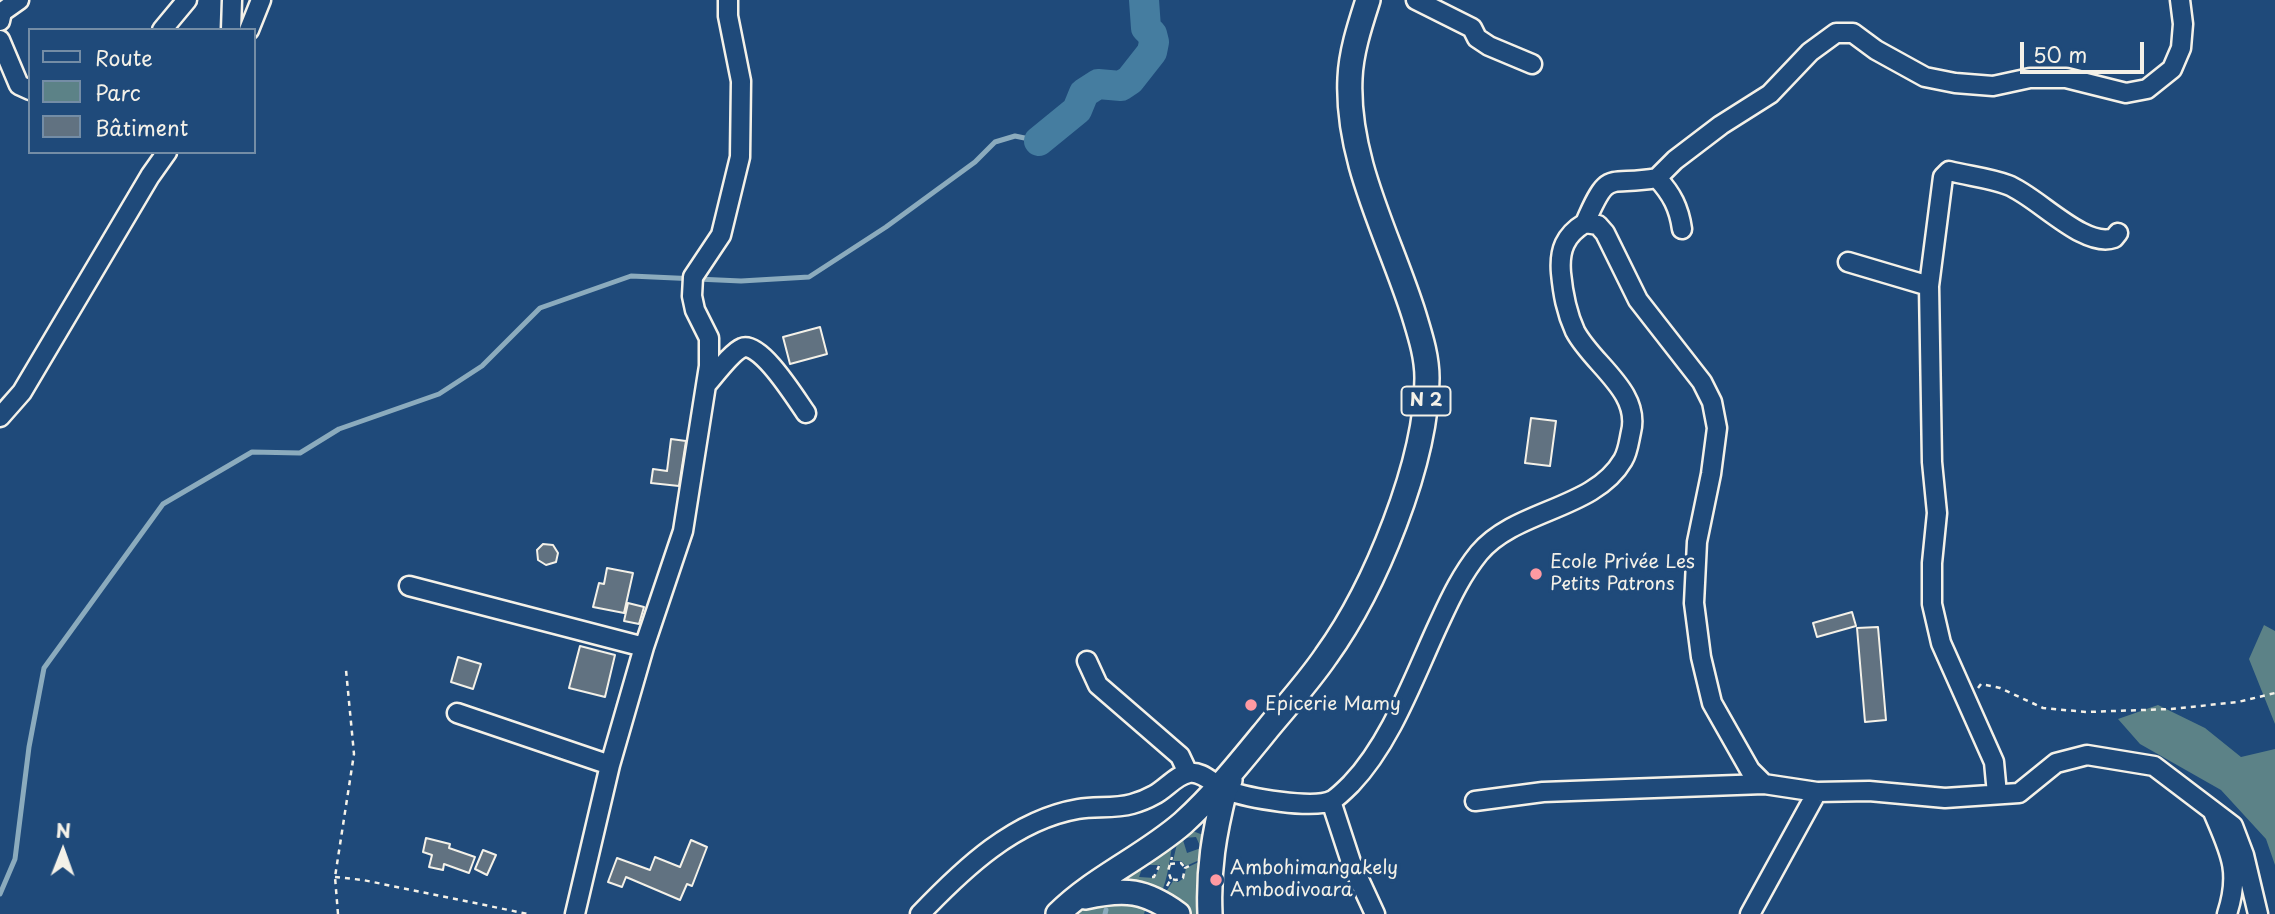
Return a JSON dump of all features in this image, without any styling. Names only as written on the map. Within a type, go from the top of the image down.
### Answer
[{"type":"main road","name":"N 2","points":[[1222,788],[1326,656],[1361,601],[1387,544],[1421,434],[1426,403],[1426,359],[1413,312],[1365,178],[1352,121],[1350,77],[1356,40],[1367,0]]},
{"type":"main road","points":[[1210,914],[1208,878],[1222,788]]},
{"type":"main road","points":[[1064,908],[1182,824],[1222,788]]},
{"type":"main road","points":[[1044,914],[1105,892],[1126,891],[1155,898],[1178,914]]},
{"type":"street","points":[[0,21],[2,12],[19,0]]},
{"type":"street","points":[[164,28],[187,0]]},
{"type":"street","points":[[232,0],[232,28]]},
{"type":"street","points":[[250,28],[261,0]]},
{"type":"street","points":[[575,914],[610,765],[644,646],[683,531],[707,384],[709,338],[695,310],[692,296],[693,277],[721,235],[740,157],[741,81],[728,16],[728,0]]},
{"type":"street","points":[[1416,0],[1472,28],[1477,38],[1489,46],[1532,64]]},
{"type":"street","points":[[920,914],[985,854],[1018,831],[1050,817],[1078,809],[1130,805],[1155,795],[1188,773],[1197,773],[1222,788],[1267,800],[1304,804],[1331,801],[1349,786],[1368,765],[1385,738],[1459,581],[1480,552],[1504,530],[1594,490],[1611,477],[1624,458],[1634,418],[1630,402],[1576,334],[1564,305],[1560,263],[1571,231],[1585,223],[1596,197],[1607,183],[1657,178],[1675,160],[1721,125],[1770,94],[1810,52],[1836,33],[1853,33],[1876,50],[1925,77],[1993,86],[2030,78],[2066,78],[2126,93],[2147,89],[2172,69],[2181,48],[2183,24],[2180,0]]},
{"type":"street","points":[[0,40],[19,85],[28,89]]},
{"type":"street","points":[[0,417],[22,392],[166,154]]},
{"type":"street","points":[[1997,794],[1994,762],[1941,643],[1932,604],[1932,563],[1937,513],[1933,462],[1929,286],[1943,177],[1949,171],[2007,184],[2038,202],[2085,236],[2109,240],[2114,239],[2118,233]]},
{"type":"street","points":[[1657,178],[1673,196],[1682,229]]},
{"type":"street","points":[[1585,223],[1598,225],[1605,233],[1638,300],[1702,382],[1712,402],[1717,428],[1697,542],[1694,603],[1701,657],[1712,703],[1750,770],[1764,784]]},
{"type":"street","points":[[1848,261],[1929,286]]},
{"type":"street","points":[[707,384],[740,348],[748,346],[761,352],[806,413]]},
{"type":"street","points":[[409,586],[644,646]]},
{"type":"street","points":[[1087,662],[1098,685],[1180,756],[1188,773]]},
{"type":"street","points":[[457,713],[610,765]]},
{"type":"street","points":[[1475,801],[1543,792],[1764,784],[1817,792],[1869,791],[1945,798],[2020,793],[2056,763],[2087,755],[2154,766],[2233,826],[2244,855],[2258,914]]},
{"type":"street","points":[[1750,914],[1817,792]]},
{"type":"street","points":[[1331,801],[1351,862],[1375,914]]},
{"type":"street","points":[[2213,812],[2233,859],[2234,892],[2227,914]]},
{"type":"path","points":[[338,914],[335,877],[354,754],[346,670]]},
{"type":"path","points":[[1965,700],[1981,684],[2000,688],[2043,708],[2086,712],[2171,709],[2238,702],[2275,693]]},
{"type":"path","points":[[1185,868],[1211,856]]},
{"type":"path","points":[[1170,864],[1178,862],[1185,868]]},
{"type":"path","points":[[1155,898],[1162,895],[1171,879],[1183,878],[1185,868]]},
{"type":"path","points":[[335,877],[363,880],[528,914]]},
{"type":"green space","points":[[2264,625],[2275,631],[2275,724],[2249,659]]},
{"type":"green space","points":[[2158,705],[2205,728],[2241,757],[2275,749],[2275,865],[2266,839],[2221,790],[2140,744],[2118,719]]},
{"type":"green space","points":[[1187,829],[1206,836],[1204,858],[1186,866],[1181,861],[1173,861],[1179,835],[1187,853],[1201,848],[1196,837],[1184,838],[1180,834]]},
{"type":"green space","points":[[1173,840],[1161,893],[1111,883],[1139,864],[1143,866],[1139,877],[1155,878],[1160,865],[1144,865]]},
{"type":"green space","points":[[1203,860],[1202,914],[1191,914],[1164,895],[1173,881],[1178,882],[1184,878],[1186,868]]},
{"type":"green space","points":[[1097,902],[1147,904],[1144,914],[1072,914]]},
{"type":"building","points":[[820,327],[827,354],[790,364],[783,337]]},
{"type":"building","points":[[1531,418],[1556,421],[1550,466],[1525,463]]},
{"type":"building","points":[[671,439],[686,441],[679,486],[651,483],[653,469],[667,471]]},
{"type":"building","points":[[543,544],[553,545],[558,553],[556,562],[546,565],[538,560],[537,550]]},
{"type":"building","points":[[607,568],[633,573],[624,613],[593,607],[599,583],[604,584]]},
{"type":"building","points":[[628,603],[644,607],[639,624],[624,621]]},
{"type":"building","points":[[1852,612],[1856,626],[1817,637],[1813,623]]},
{"type":"building","points":[[1878,627],[1886,720],[1865,722],[1857,628]]},
{"type":"building","points":[[580,646],[615,655],[605,697],[569,688]]},
{"type":"building","points":[[458,657],[481,664],[473,689],[451,682]]},
{"type":"building","points":[[426,838],[450,844],[449,848],[475,857],[469,873],[444,864],[443,870],[429,867],[432,855],[423,852]]},
{"type":"building","points":[[691,840],[707,847],[692,886],[687,884],[680,900],[626,877],[622,887],[608,882],[617,858],[650,870],[655,857],[680,867]]},
{"type":"building","points":[[483,850],[496,855],[487,875],[475,869]]},
{"type":"waterway","points":[[1039,141],[1077,110],[1084,93],[1098,84],[1121,86],[1130,80],[1152,52],[1154,42],[1152,34],[1146,28],[1144,0]]},
{"type":"waterway","points":[[0,894],[15,859],[29,747],[44,668],[163,504],[252,452],[300,453],[339,429],[439,394],[482,366],[540,308],[631,276],[741,281],[809,277],[886,227],[975,162],[995,142],[1015,136],[1039,141]]},
{"type":"waterway","points":[[1105,914],[1106,910]]},
{"type":"place","name":"Ecole Privée Les Petits Patrons","points":[[1536,574]]},
{"type":"place","name":"Epicerie Mamy","points":[[1251,705]]},
{"type":"place","name":"Ambohimangakely Ambodivoara","points":[[1216,880]]}]
